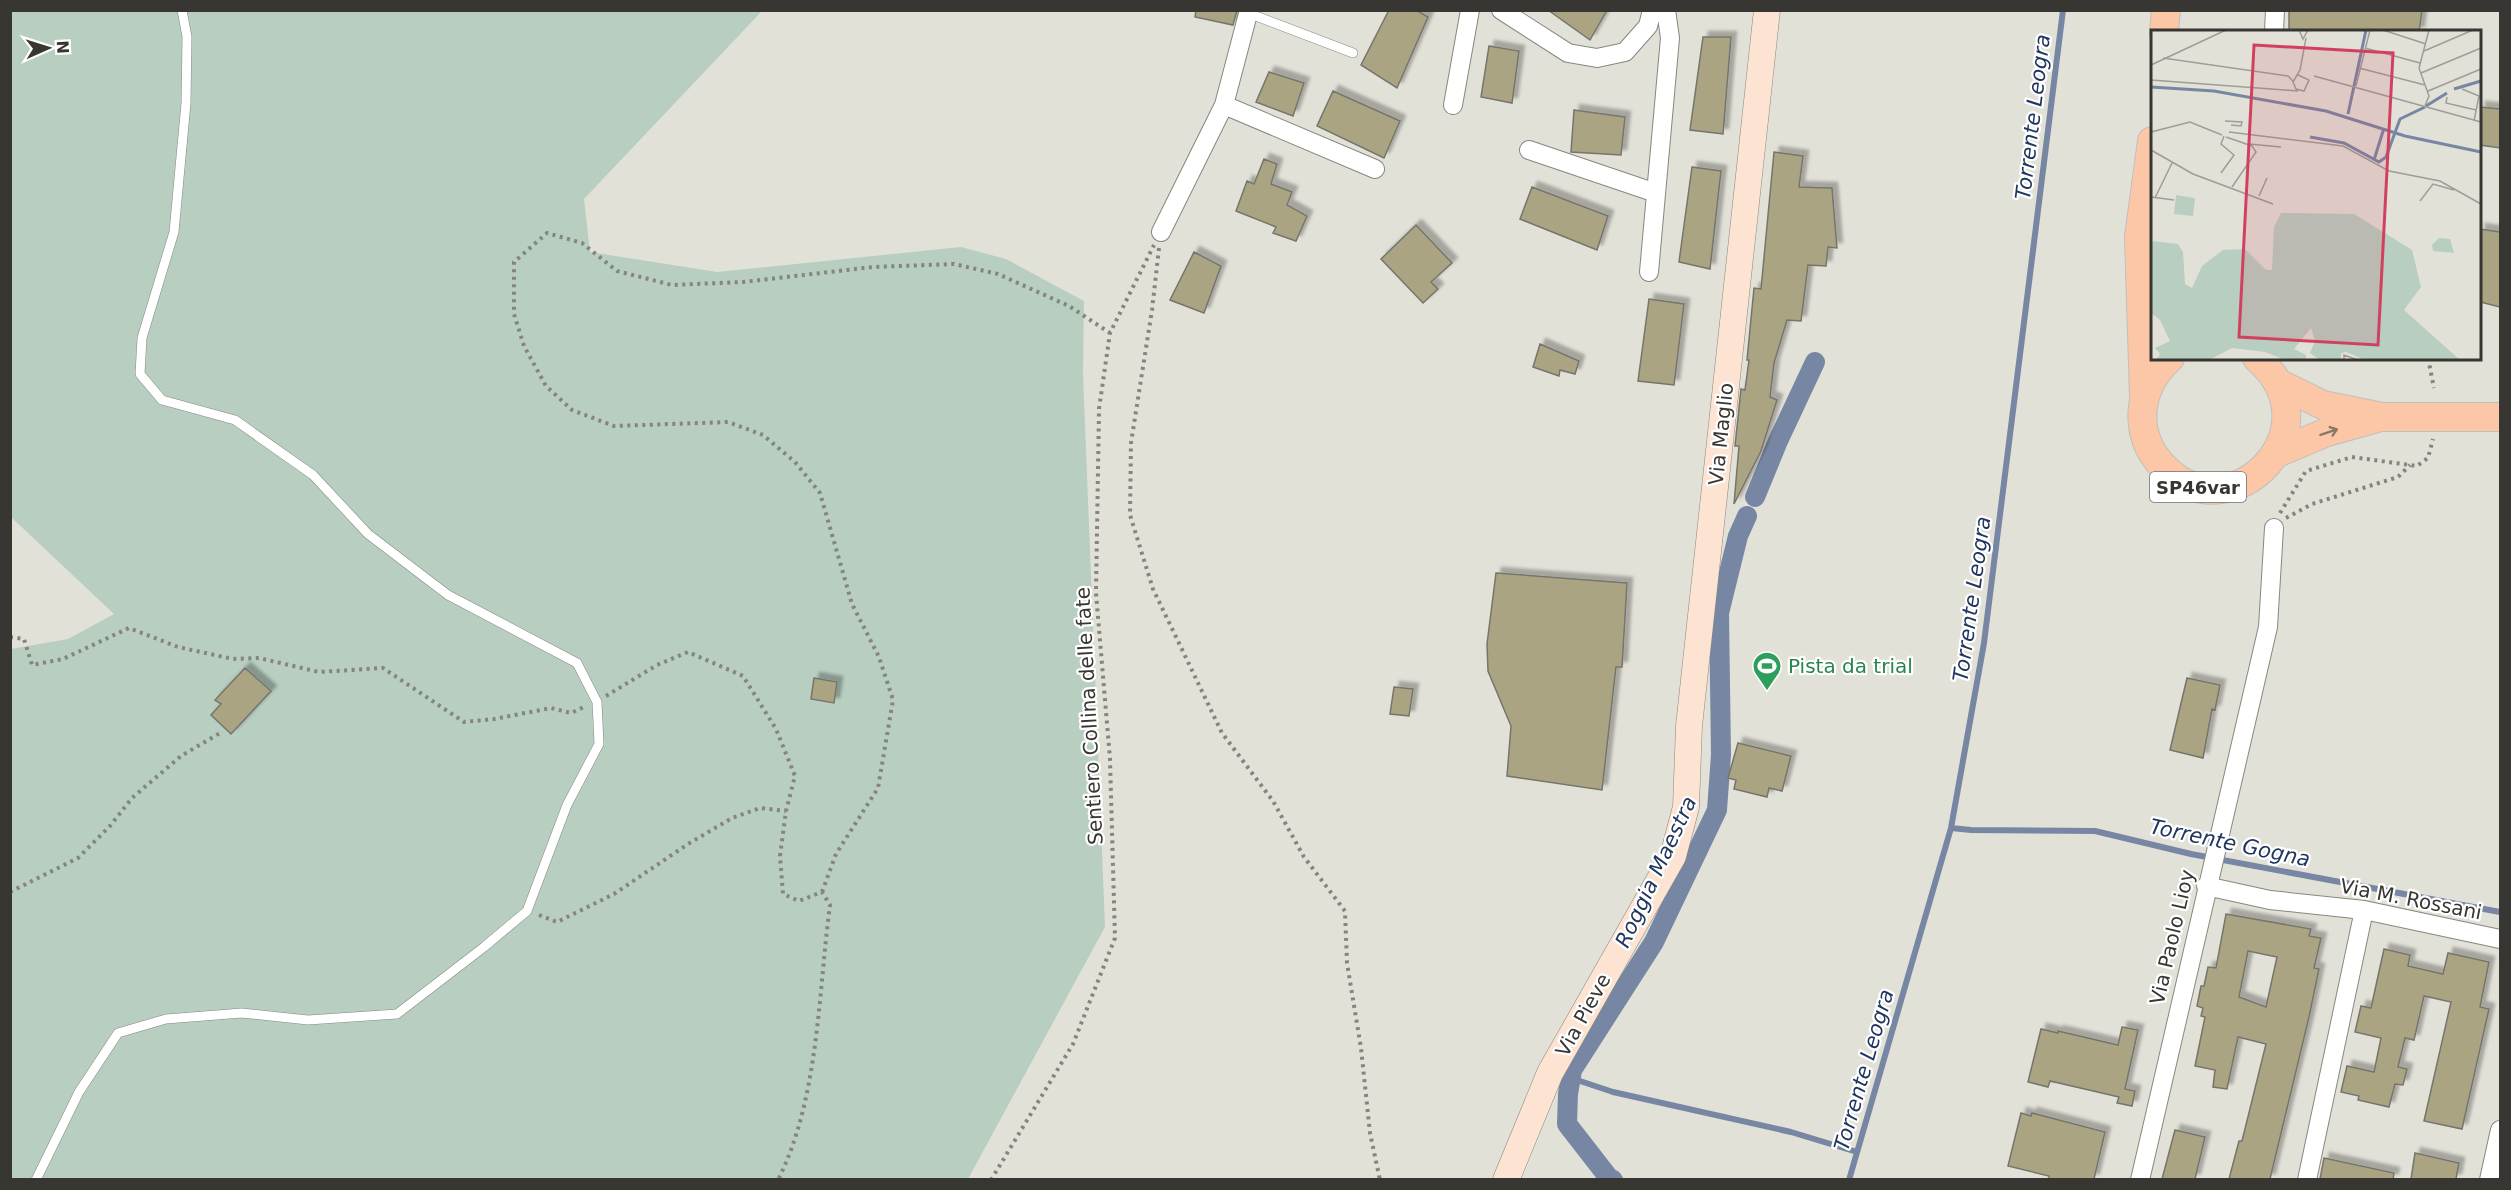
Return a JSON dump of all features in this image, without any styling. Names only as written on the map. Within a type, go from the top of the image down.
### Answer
[{"type":"main road","points":[[2164,30],[2166,10]]},
{"type":"main road","name":"SP46var","points":[[2151,151],[2147,193],[2139,237],[2144,398],[2142,421],[2147,443],[2159,463],[2176,478],[2198,487],[2221,489],[2243,483],[2262,471],[2277,453],[2284,436],[2286,418],[2284,400],[2278,383],[2259,360]]},
{"type":"main road","name":"SP46var","points":[[2147,193],[2147,258],[2151,284]]},
{"type":"main road","name":"SP46var","points":[[2144,398],[2154,376],[2168,360]]},
{"type":"main road","name":"SP46var","points":[[2278,383],[2323,405],[2382,417],[2500,417]]},
{"type":"main road","name":"SP46var","points":[[2277,453],[2327,432],[2382,417]]},
{"type":"street","points":[[1453,105],[1470,10]]},
{"type":"street","points":[[1501,10],[1568,53],[1597,58],[1625,52],[1648,26],[1652,10]]},
{"type":"street","points":[[1649,272],[1670,38],[1666,10]]},
{"type":"street","name":"Via Maglio","points":[[1673,856],[1686,807],[1689,726],[1767,10]]},
{"type":"street","points":[[2274,30],[2275,10]]},
{"type":"street","points":[[1161,232],[1224,105],[1248,12]]},
{"type":"street","points":[[1224,105],[1376,169]]},
{"type":"street","points":[[1529,150],[1656,193]]},
{"type":"street","name":"Via Paolo Lioy","points":[[2140,1179],[2268,627],[2274,528]]},
{"type":"street","name":"Via Pieve","points":[[1506,1179],[1550,1073],[1673,856]]},
{"type":"street","name":"Via M. Rossani","points":[[2208,878],[2270,900],[2364,910],[2500,939]]},
{"type":"street","points":[[2307,1179],[2364,910]]},
{"type":"street","points":[[2489,1179],[2500,1130]]},
{"type":"lane","points":[[36,1179],[79,1092],[118,1033],[166,1018],[242,1013],[308,1020],[397,1014],[484,947],[527,911],[567,805],[599,744],[597,702],[577,663],[448,595],[368,534],[313,475],[234,420],[162,400],[140,374],[142,338],[174,232],[186,103],[187,37],[182,10]]},
{"type":"lane","points":[[1248,12],[1353,52]]},
{"type":"path","points":[[1161,232],[1152,310],[1131,443],[1130,514],[1153,590],[1222,733],[1273,801],[1304,856],[1345,911],[1347,963],[1361,1048],[1370,1133],[1380,1179]]},
{"type":"path","name":"Sentiero Collina delle fate","points":[[991,1179],[1073,1044],[1115,938],[1110,759],[1096,593],[1099,409],[1110,333],[1161,232]]},
{"type":"path","points":[[10,637],[24,639],[32,665],[63,659],[129,628],[178,647],[232,659],[259,658],[319,672],[383,668],[464,722],[494,719],[551,708],[571,713],[597,702],[657,665],[688,652],[743,676],[776,729],[795,776],[786,811],[780,856],[783,894],[799,901],[822,892],[836,854],[878,788],[893,700],[879,657],[852,604],[820,493],[795,462],[763,435],[728,422],[614,426],[572,410],[546,386],[524,346],[514,314],[514,262],[547,233],[582,243],[617,271],[672,285],[743,282],[873,267],[954,264],[998,274],[1069,306],[1110,333]]},
{"type":"path","points":[[2428,360],[2434,388]]},
{"type":"path","points":[[2274,528],[2284,504],[2299,486],[2306,471],[2352,457],[2417,466],[2428,458],[2432,444]]},
{"type":"path","points":[[2274,528],[2284,519],[2312,504],[2398,477],[2410,465]]},
{"type":"path","points":[[10,892],[78,858],[110,826],[132,798],[181,756],[220,733]]},
{"type":"path","points":[[527,911],[557,922],[614,894],[688,844],[732,818],[759,808],[786,811]]},
{"type":"path","points":[[778,1179],[787,1160],[811,1075],[830,905],[822,892]]},
{"type":"green space","points":[[10,11],[762,11],[584,199],[590,252],[717,272],[961,247],[1006,259],[1084,301],[1083,374],[1105,927],[968,1179],[11,1179],[11,649],[68,639],[114,614],[11,517]]},
{"type":"building","points":[[1196,10],[1237,10],[1233,25],[1195,17]]},
{"type":"building","points":[[1389,10],[1416,10],[1428,17],[1397,88],[1361,65]]},
{"type":"building","points":[[1548,10],[1607,10],[1590,40]]},
{"type":"building","points":[[2289,10],[2422,10],[2419,30],[2289,30]]},
{"type":"building","points":[[1703,37],[1731,37],[1723,134],[1690,130]]},
{"type":"building","points":[[1489,46],[1519,51],[1512,103],[1481,97]]},
{"type":"building","points":[[1269,72],[1304,83],[1293,116],[1256,102]]},
{"type":"building","points":[[1333,91],[1400,121],[1384,158],[1317,126]]},
{"type":"building","points":[[2481,107],[2500,109],[2500,148],[2481,145]]},
{"type":"building","points":[[1574,110],[1625,117],[1621,155],[1571,152]]},
{"type":"building","points":[[1774,152],[1803,156],[1799,187],[1832,188],[1837,248],[1828,247],[1826,266],[1808,265],[1801,321],[1787,320],[1774,363],[1770,397],[1777,400],[1761,451],[1734,504],[1739,446],[1735,446],[1741,389],[1745,390],[1749,360],[1747,360],[1754,288],[1761,289]]},
{"type":"building","points":[[1264,159],[1277,164],[1271,184],[1292,192],[1287,205],[1307,216],[1296,241],[1273,233],[1276,227],[1236,211],[1247,181],[1254,184]]},
{"type":"building","points":[[1692,167],[1721,171],[1710,269],[1679,262]]},
{"type":"building","points":[[1532,187],[1608,216],[1597,250],[1520,219]]},
{"type":"building","points":[[1416,225],[1452,263],[1431,282],[1438,289],[1423,303],[1381,259]]},
{"type":"building","points":[[2481,229],[2500,232],[2500,307],[2481,302]]},
{"type":"building","points":[[1194,252],[1221,266],[1204,313],[1170,300]]},
{"type":"building","points":[[1649,299],[1684,304],[1674,385],[1638,381]]},
{"type":"building","points":[[1540,344],[1579,361],[1575,374],[1560,370],[1559,376],[1533,367]]},
{"type":"building","points":[[1496,573],[1627,583],[1622,667],[1616,667],[1602,790],[1507,776],[1511,726],[1488,671],[1487,644]]},
{"type":"building","points":[[245,668],[271,691],[231,734],[211,715],[221,704],[215,700]]},
{"type":"building","points":[[814,678],[837,682],[834,703],[811,699]]},
{"type":"building","points":[[2187,678],[2220,685],[2215,710],[2212,709],[2203,758],[2170,750]]},
{"type":"building","points":[[1394,687],[1413,689],[1409,716],[1390,714]]},
{"type":"building","points":[[1738,743],[1791,756],[1782,791],[1769,788],[1767,797],[1734,789],[1736,780],[1728,778]]},
{"type":"building","points":[[2226,914],[2311,929],[2309,936],[2321,938],[2314,968],[2319,969],[2309,1017],[2270,1179],[2229,1179],[2239,1141],[2242,1141],[2266,1044],[2238,1037],[2227,1089],[2213,1087],[2215,1070],[2195,1066],[2205,1017],[2201,1016],[2203,1008],[2197,1006],[2201,986],[2204,986],[2208,967],[2216,968]],"holes":[[[2248,951],[2277,957],[2266,1007],[2239,997]]]},
{"type":"building","points":[[2384,949],[2410,955],[2408,966],[2443,974],[2448,953],[2489,962],[2480,1007],[2489,1009],[2462,1129],[2424,1121],[2451,1002],[2424,996],[2414,1040],[2405,1038],[2398,1067],[2407,1069],[2403,1085],[2395,1084],[2389,1107],[2358,1100],[2359,1096],[2341,1092],[2347,1066],[2374,1072],[2381,1038],[2355,1032],[2361,1006],[2371,1008]]},
{"type":"building","points":[[2122,1027],[2138,1030],[2125,1089],[2135,1091],[2132,1106],[2117,1103],[2119,1097],[2050,1081],[2048,1087],[2028,1082],[2041,1029],[2118,1045]]},
{"type":"building","points":[[2021,1113],[2031,1116],[2032,1113],[2105,1132],[2094,1179],[2049,1179],[2049,1176],[2008,1166]]},
{"type":"building","points":[[2175,1130],[2205,1137],[2195,1179],[2162,1179]]},
{"type":"building","points":[[2415,1153],[2459,1163],[2456,1179],[2411,1179]]},
{"type":"building","points":[[2324,1158],[2394,1173],[2393,1179],[2320,1179]]},
{"type":"waterway","name":"Torrente Leogra","points":[[1849,1180],[1951,828],[1984,643],[2063,10]]},
{"type":"waterway","name":"Roggia Maestra","points":[[1755,497],[1815,362]]},
{"type":"waterway","name":"Roggia Maestra","points":[[1613,1180],[1609,1178],[1567,1124],[1572,1070],[1654,942],[1717,810],[1721,755],[1719,613],[1738,536],[1747,516]]},
{"type":"waterway","name":"Torrente Gogna","points":[[1951,828],[2095,831],[2191,854],[2500,912]]},
{"type":"waterway","points":[[1571,1078],[1613,1092],[1791,1132],[1857,1152]]},
{"type":"place","name":"Pista da trial","points":[[1767,692]]}]
